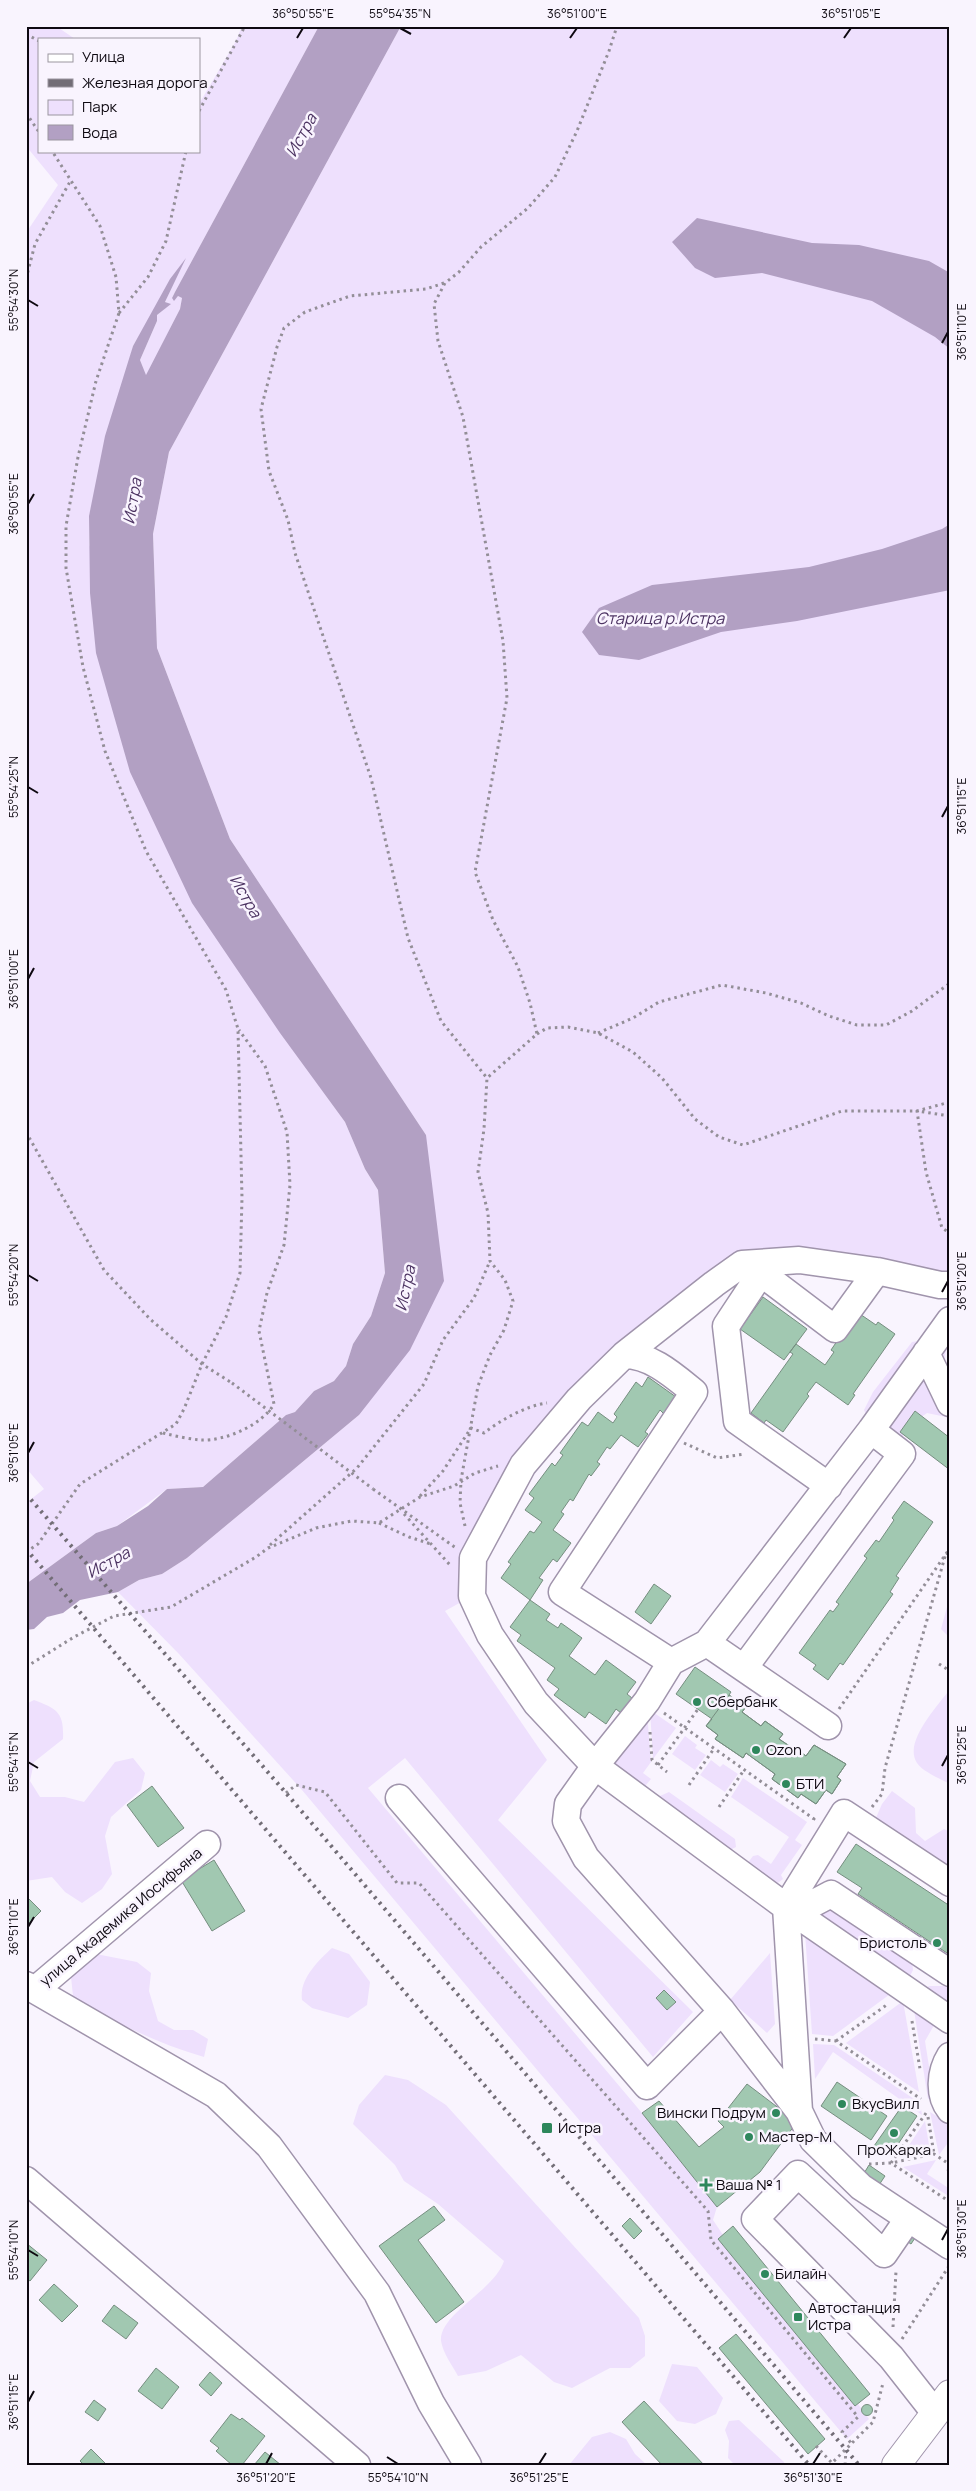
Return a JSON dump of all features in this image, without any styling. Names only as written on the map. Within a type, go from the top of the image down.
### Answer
[{"type":"main road","points":[[896,2465],[946,2401]]},
{"type":"street","points":[[950,1285],[940,1285],[877,1271],[799,1260],[752,1268],[714,1284],[624,1355],[579,1399],[523,1465],[474,1558],[472,1596],[490,1635],[536,1703],[595,1766],[790,1910],[950,2020]]},
{"type":"street","points":[[752,1268],[834,1329],[877,1271]]},
{"type":"street","points":[[752,1268],[726,1326],[736,1421],[828,1486]]},
{"type":"street","points":[[950,1320],[871,1430],[707,1643],[671,1662],[647,1701],[595,1766],[568,1804],[566,1821],[586,1858],[722,2011],[799,2111],[813,2140],[904,2226],[950,2246]]},
{"type":"street","points":[[926,1352],[950,1403]]},
{"type":"street","points":[[624,1355],[639,1355],[666,1370],[694,1392],[562,1592],[671,1662]]},
{"type":"street","points":[[744,1668],[902,1454],[871,1430]]},
{"type":"street","points":[[707,1643],[828,1726]]},
{"type":"street","points":[[399,1798],[647,2086],[722,2011]]},
{"type":"street","points":[[799,2111],[790,1910],[844,1813],[950,1883]]},
{"type":"street","name":"улица Академика Иосифьяна","points":[[207,1844],[31,1987],[216,2095],[269,2146],[377,2293],[432,2403],[468,2465]]},
{"type":"street","points":[[790,1910],[831,1894],[950,1973]]},
{"type":"street","points":[[907,1991],[929,1958]]},
{"type":"street","points":[[940,2108],[942,2069],[950,2056]]},
{"type":"street","points":[[904,2226],[884,2254],[798,2174],[755,2218],[891,2357],[946,2401]]},
{"type":"street","points":[[26,2180],[357,2465]]},
{"type":"path","points":[[200,109],[245,26]]},
{"type":"path","points":[[26,1667],[74,1637],[114,1616],[171,1607],[268,1548],[357,1468],[424,1384],[443,1340],[474,1298],[490,1261],[488,1213],[478,1172],[484,1129],[487,1078],[441,1021],[408,938],[371,778],[295,553],[288,520],[269,471],[261,409],[277,347],[284,328],[305,312],[350,296],[426,289],[445,283],[459,272],[481,247],[528,208],[555,177],[577,131],[617,26]]},
{"type":"path","points":[[26,34],[38,40]]},
{"type":"path","points":[[26,113],[38,131]]},
{"type":"path","points":[[53,152],[100,226],[116,277],[119,313]]},
{"type":"path","points":[[26,1552],[38,1544],[80,1484],[123,1455],[176,1424],[202,1364],[226,1317],[240,1273],[242,1198],[238,1029],[226,990],[146,852],[105,751],[83,667],[66,568],[66,526],[78,457],[96,381],[119,313],[148,277],[166,241],[186,152]]},
{"type":"path","points":[[26,279],[35,244],[71,180]]},
{"type":"path","points":[[445,283],[434,304],[438,341],[462,416],[504,641],[508,698],[475,872],[493,920],[518,967],[530,1003],[536,1034]]},
{"type":"path","points":[[598,1033],[633,1018],[659,1002],[722,985],[766,993],[801,1003],[829,1016],[857,1024],[886,1025],[912,1011],[950,983]]},
{"type":"path","points":[[487,1078],[536,1034],[547,1028],[568,1026],[598,1033],[633,1052],[662,1078],[695,1120],[719,1137],[743,1145],[842,1111],[918,1111],[950,1116]]},
{"type":"path","points":[[163,1433],[202,1440],[220,1436],[256,1425],[274,1404],[259,1331],[267,1293],[284,1245],[290,1185],[287,1132],[265,1066],[238,1029]]},
{"type":"path","points":[[918,1111],[950,1102]]},
{"type":"path","points":[[918,1111],[926,1172],[942,1228],[950,1233]]},
{"type":"path","points":[[26,1132],[104,1270],[150,1319],[202,1364],[232,1383],[400,1510],[474,1558]]},
{"type":"path","points":[[474,1558],[468,1544],[460,1503],[462,1480],[478,1386],[490,1355],[504,1330],[513,1300],[505,1280],[490,1261]]},
{"type":"path","points":[[470,1428],[484,1432],[495,1424],[537,1404],[579,1399]]},
{"type":"path","points":[[420,1497],[443,1471],[470,1428]]},
{"type":"path","points":[[699,1450],[717,1458],[778,1450]]},
{"type":"path","points":[[379,1523],[420,1497],[454,1486],[475,1473],[497,1466],[523,1465]]},
{"type":"path","points":[[400,1510],[456,1570],[472,1596]]},
{"type":"path","points":[[268,1548],[316,1528],[352,1521],[379,1523],[409,1537],[431,1544]]},
{"type":"path","points":[[882,1794],[885,1768],[950,1548]]},
{"type":"path","points":[[828,1726],[948,1554]]},
{"type":"path","points":[[939,1664],[950,1671]]},
{"type":"path","points":[[647,1701],[713,1750],[814,1819]]},
{"type":"path","points":[[647,1701],[652,1760],[667,1772]]},
{"type":"path","points":[[658,1765],[698,1710]]},
{"type":"path","points":[[689,1785],[713,1750]]},
{"type":"path","points":[[719,1807],[744,1770]]},
{"type":"path","points":[[286,1793],[296,1785],[324,1792],[397,1882],[419,1884],[708,2211],[711,2240],[858,2417],[842,2432],[851,2443]]},
{"type":"path","points":[[836,2042],[907,1991]]},
{"type":"path","points":[[811,2038],[836,2042],[926,2102],[940,2108],[891,2163]]},
{"type":"path","points":[[862,2164],[891,2163],[934,2154],[949,2163],[950,2177]]},
{"type":"path","points":[[891,2163],[950,2202]]},
{"type":"path","points":[[891,2357],[904,2226]]},
{"type":"path","points":[[816,2446],[832,2463],[873,2422]]},
{"type":"path","points":[[845,2465],[846,2449]]},
{"type":"green space","points":[[26,26],[56,26],[74,38],[38,38],[38,152],[200,152],[200,102],[236,41],[242,26],[319,26],[172,298],[174,300],[178,296],[182,298],[180,309],[146,376],[140,360],[157,321],[157,315],[170,304],[165,302],[184,260],[133,346],[89,516],[89,545],[102,566],[264,1009],[345,1122],[365,1169],[378,1190],[385,1273],[371,1316],[353,1344],[346,1366],[334,1381],[314,1391],[295,1412],[286,1415],[203,1487],[167,1489],[117,1526],[96,1533],[26,1584],[26,1503],[44,1489],[26,1468],[26,233],[58,185],[26,146]]},
{"type":"green space","points":[[401,26],[950,26],[950,1285],[742,1264],[523,1465],[472,1596],[445,1611],[547,1760],[498,1820],[693,2012],[653,2057],[405,1758],[368,1788],[642,2113],[717,2207],[713,2220],[723,2235],[718,2239],[855,2406],[858,2404],[869,2419],[847,2439],[302,1790],[179,1654],[118,1592],[139,1580],[162,1574],[187,1558],[359,1415],[426,1135],[230,839],[157,648],[153,534],[169,452]]},
{"type":"green space","points":[[931,1339],[946,1350],[943,1367],[950,1414],[946,1417],[927,1413],[913,1423],[901,1438],[876,1438],[864,1410],[873,1392],[912,1342]]},
{"type":"green space","points":[[950,1606],[950,1638],[941,1629],[947,1607]]},
{"type":"green space","points":[[950,1689],[950,1784],[932,1775],[917,1763],[914,1755],[914,1745],[923,1725]]},
{"type":"green space","points":[[34,1700],[49,1706],[58,1713],[63,1730],[63,1739],[34,1762],[30,1781],[40,1797],[65,1797],[84,1802],[115,1762],[133,1758],[145,1773],[141,1790],[111,1817],[105,1836],[112,1874],[102,1889],[82,1903],[65,1892],[52,1877],[26,1881],[26,1704]]},
{"type":"green space","points":[[650,1710],[676,1728],[653,1759]]},
{"type":"green space","points":[[647,1712],[651,1762],[643,1773],[651,1779],[641,1791],[613,1762]]},
{"type":"green space","points":[[685,1736],[697,1745],[695,1748],[706,1755],[695,1770],[672,1754]]},
{"type":"green space","points":[[711,1760],[720,1767],[723,1764],[738,1774],[725,1792],[700,1775]]},
{"type":"green space","points":[[743,1778],[807,1822],[795,1840],[802,1845],[781,1875],[783,1879],[775,1885],[747,1864],[753,1856],[758,1855],[771,1864],[789,1837],[731,1797]]},
{"type":"green space","points":[[892,1791],[915,1808],[916,1833],[925,1841],[944,1829],[950,1832],[950,1876],[875,1820],[882,1804]]},
{"type":"green space","points":[[669,1792],[735,1839],[736,1847],[726,1852],[661,1805],[660,1796]]},
{"type":"green space","points":[[825,1907],[835,1908],[912,1961],[913,1970],[908,1980],[816,1915]]},
{"type":"green space","points":[[805,1933],[893,1992],[833,2036],[812,2034]]},
{"type":"green space","points":[[332,1948],[349,1954],[370,1982],[367,2005],[348,2018],[312,2008],[302,2000],[303,1985],[306,1978]]},
{"type":"green space","points":[[770,1953],[775,2024],[767,2033],[730,2000]]},
{"type":"green space","points":[[96,1954],[137,1962],[151,1973],[149,1991],[158,2021],[174,2030],[193,2030],[208,2039],[204,2057],[170,2046],[136,2031],[104,2015],[73,1996],[71,1977],[76,1958]]},
{"type":"green space","points":[[929,1986],[945,1986],[950,1989],[950,2008],[921,1992]]},
{"type":"green space","points":[[903,2001],[919,2092],[846,2043]]},
{"type":"green space","points":[[913,2004],[937,2020],[925,2041],[934,2098],[928,2099]]},
{"type":"green space","points":[[813,2044],[834,2045],[920,2103],[922,2115],[833,2052],[815,2079]]},
{"type":"green space","points":[[385,2075],[408,2080],[446,2105],[639,2318],[645,2336],[645,2356],[630,2368],[610,2368],[572,2388],[554,2382],[521,2355],[486,2371],[458,2376],[442,2345],[443,2331],[457,2312],[490,2282],[504,2261],[438,2204],[404,2181],[395,2165],[353,2124],[359,2105]]},
{"type":"green space","points":[[930,2112],[950,2124],[950,2140],[939,2155]]},
{"type":"green space","points":[[925,2121],[930,2151],[902,2156]]},
{"type":"green space","points":[[936,2160],[927,2174],[950,2189],[950,2197],[903,2167]]},
{"type":"green space","points":[[672,2364],[697,2367],[723,2398],[716,2414],[695,2424],[677,2421],[659,2401]]},
{"type":"green space","points":[[739,2420],[785,2465],[735,2465],[728,2458],[729,2441],[725,2430],[729,2421]]},
{"type":"green space","points":[[610,2432],[626,2439],[635,2454],[647,2465],[569,2465],[592,2437]]},
{"type":"water","points":[[319,26],[401,26],[169,452],[153,534],[157,648],[230,839],[426,1135],[444,1281],[410,1350],[359,1415],[187,1558],[162,1574],[139,1580],[118,1592],[80,1600],[63,1613],[47,1617],[34,1629],[26,1630],[26,1584],[96,1533],[117,1526],[148,1506],[167,1489],[203,1487],[286,1415],[295,1412],[314,1391],[334,1381],[346,1366],[353,1344],[371,1316],[385,1273],[378,1190],[365,1169],[345,1122],[280,1033],[192,903],[130,772],[96,653],[90,593],[89,516],[105,436],[133,346],[170,279],[186,258],[165,302],[171,304],[157,315],[157,321],[140,360],[146,375],[180,309],[182,298],[178,296],[174,301],[172,298]]},
{"type":"water","points":[[697,218],[812,243],[859,245],[929,261],[950,273],[950,349],[935,337],[872,301],[762,273],[715,278],[695,268],[672,242]]},
{"type":"water","name":"Старица р.Истра","points":[[950,524],[950,590],[797,621],[721,632],[639,660],[599,655],[582,632],[599,608],[652,585],[809,567],[882,549],[942,529]]},
{"type":"building","points":[[763,1297],[807,1329],[784,1360],[740,1329]]},
{"type":"building","points":[[857,1312],[876,1325],[878,1322],[895,1334],[853,1394],[855,1395],[848,1405],[816,1382],[807,1394],[809,1396],[783,1432],[766,1420],[764,1423],[751,1413],[793,1354],[790,1352],[796,1344],[825,1365],[834,1352],[831,1350]]},
{"type":"building","points":[[648,1377],[676,1397],[664,1414],[660,1410],[645,1432],[648,1434],[638,1447],[621,1435],[610,1449],[607,1447],[597,1462],[600,1464],[591,1476],[589,1474],[573,1501],[570,1499],[561,1512],[564,1514],[553,1530],[571,1543],[557,1562],[553,1559],[539,1578],[543,1580],[530,1600],[501,1578],[511,1564],[508,1562],[530,1531],[534,1533],[542,1522],[525,1510],[534,1498],[529,1494],[552,1463],[555,1466],[563,1455],[560,1453],[582,1422],[588,1426],[598,1412],[613,1423],[617,1417],[614,1414],[636,1382],[642,1387]]},
{"type":"building","points":[[915,1411],[950,1438],[950,1470],[900,1432]]},
{"type":"building","points":[[904,1501],[933,1522],[896,1576],[899,1578],[890,1592],[893,1594],[843,1665],[840,1663],[828,1680],[813,1669],[816,1665],[799,1653],[830,1610],[833,1612],[839,1604],[836,1602],[867,1558],[864,1556],[876,1540],[879,1542]]},
{"type":"building","points":[[654,1584],[671,1596],[651,1624],[635,1612]]},
{"type":"building","points":[[530,1600],[550,1614],[546,1620],[558,1628],[561,1623],[582,1638],[569,1656],[595,1675],[606,1660],[636,1682],[627,1694],[632,1698],[621,1713],[616,1709],[606,1724],[589,1712],[585,1718],[554,1695],[559,1689],[547,1680],[555,1668],[517,1641],[521,1635],[510,1627]]},
{"type":"building","points":[[695,1667],[731,1692],[729,1695],[746,1707],[742,1712],[761,1726],[765,1721],[783,1734],[779,1739],[794,1749],[792,1752],[800,1757],[802,1753],[806,1756],[814,1745],[846,1764],[837,1777],[841,1780],[832,1794],[826,1790],[816,1804],[801,1794],[798,1798],[772,1779],[775,1774],[746,1753],[743,1758],[715,1739],[718,1735],[706,1726],[712,1719],[676,1694]]},
{"type":"building","points":[[729,1695],[746,1707],[742,1712],[761,1726],[765,1721],[783,1734],[779,1739],[794,1749],[792,1752],[800,1757],[802,1753],[806,1756],[814,1745],[846,1764],[837,1777],[841,1780],[832,1794],[826,1790],[816,1804],[801,1794],[798,1798],[772,1779],[775,1774],[746,1753],[743,1758],[715,1739],[718,1735],[706,1726]]},
{"type":"building","points":[[152,1786],[184,1828],[158,1847],[127,1805]]},
{"type":"building","points":[[856,1844],[950,1906],[950,1955],[858,1894],[862,1888],[837,1872]]},
{"type":"building","points":[[214,1860],[245,1911],[212,1931],[181,1880]]},
{"type":"building","points":[[26,1896],[41,1911],[26,1926]]},
{"type":"building","points":[[664,1990],[676,2002],[667,2010],[656,1998]]},
{"type":"building","points":[[837,2082],[887,2116],[871,2140],[821,2106]]},
{"type":"building","name":"Мастер-М","points":[[747,2084],[797,2122],[760,2172],[717,2207],[642,2113],[659,2101],[699,2147],[724,2127],[718,2121]]},
{"type":"building","points":[[902,2106],[917,2116],[890,2156],[874,2146]]},
{"type":"building","points":[[869,2165],[885,2176],[879,2185],[863,2175]]},
{"type":"building","points":[[434,2206],[445,2220],[418,2240],[464,2302],[436,2323],[379,2246]]},
{"type":"building","points":[[630,2218],[642,2231],[634,2239],[622,2226]]},
{"type":"building","points":[[733,2226],[870,2394],[855,2406],[718,2239]]},
{"type":"building","points":[[910,2234],[915,2238],[911,2244],[905,2240]]},
{"type":"building","points":[[26,2243],[47,2260],[30,2281],[26,2278]]},
{"type":"building","points":[[54,2284],[78,2306],[62,2322],[39,2300]]},
{"type":"building","points":[[114,2305],[138,2323],[126,2339],[102,2321]]},
{"type":"building","points":[[736,2334],[825,2439],[808,2454],[719,2348]]},
{"type":"building","points":[[156,2368],[179,2387],[162,2409],[138,2391]]},
{"type":"building","points":[[210,2372],[222,2383],[211,2396],[199,2385]]},
{"type":"building","points":[[94,2400],[106,2409],[98,2421],[85,2412]]},
{"type":"building","points":[[644,2401],[704,2465],[662,2465],[622,2422]]},
{"type":"building","points":[[865,2405],[869,2405],[872,2410],[871,2414],[865,2415],[862,2412],[862,2408]]},
{"type":"building","points":[[231,2414],[240,2420],[242,2418],[265,2436],[242,2465],[232,2465],[216,2451],[219,2448],[210,2441]]},
{"type":"building","points":[[91,2449],[107,2465],[84,2465],[80,2461]]},
{"type":"building","points":[[265,2452],[281,2465],[254,2465]]},
{"type":"railway","points":[[26,1494],[286,1793],[859,2465]]},
{"type":"railway","points":[[26,1549],[809,2465]]},
{"type":"place","name":"Сбербанк","points":[[697,1702]]},
{"type":"place","name":"Ozon","points":[[756,1750]]},
{"type":"place","name":"БТИ","points":[[786,1784]]},
{"type":"place","name":"Бристоль","points":[[937,1943]]},
{"type":"place","name":"ВкусВилл","points":[[842,2104]]},
{"type":"place","name":"Вински Подрум","points":[[776,2113]]},
{"type":"place","name":"Истра","points":[[547,2128]]},
{"type":"place","name":"ПроЖарка","points":[[894,2133]]},
{"type":"place","name":"Мастер-М","points":[[749,2137]]},
{"type":"place","name":"Ваша № 1","points":[[706,2185]]},
{"type":"place","name":"Билайн","points":[[765,2274]]},
{"type":"place","name":"Автостанция Истра","points":[[798,2317]]}]
